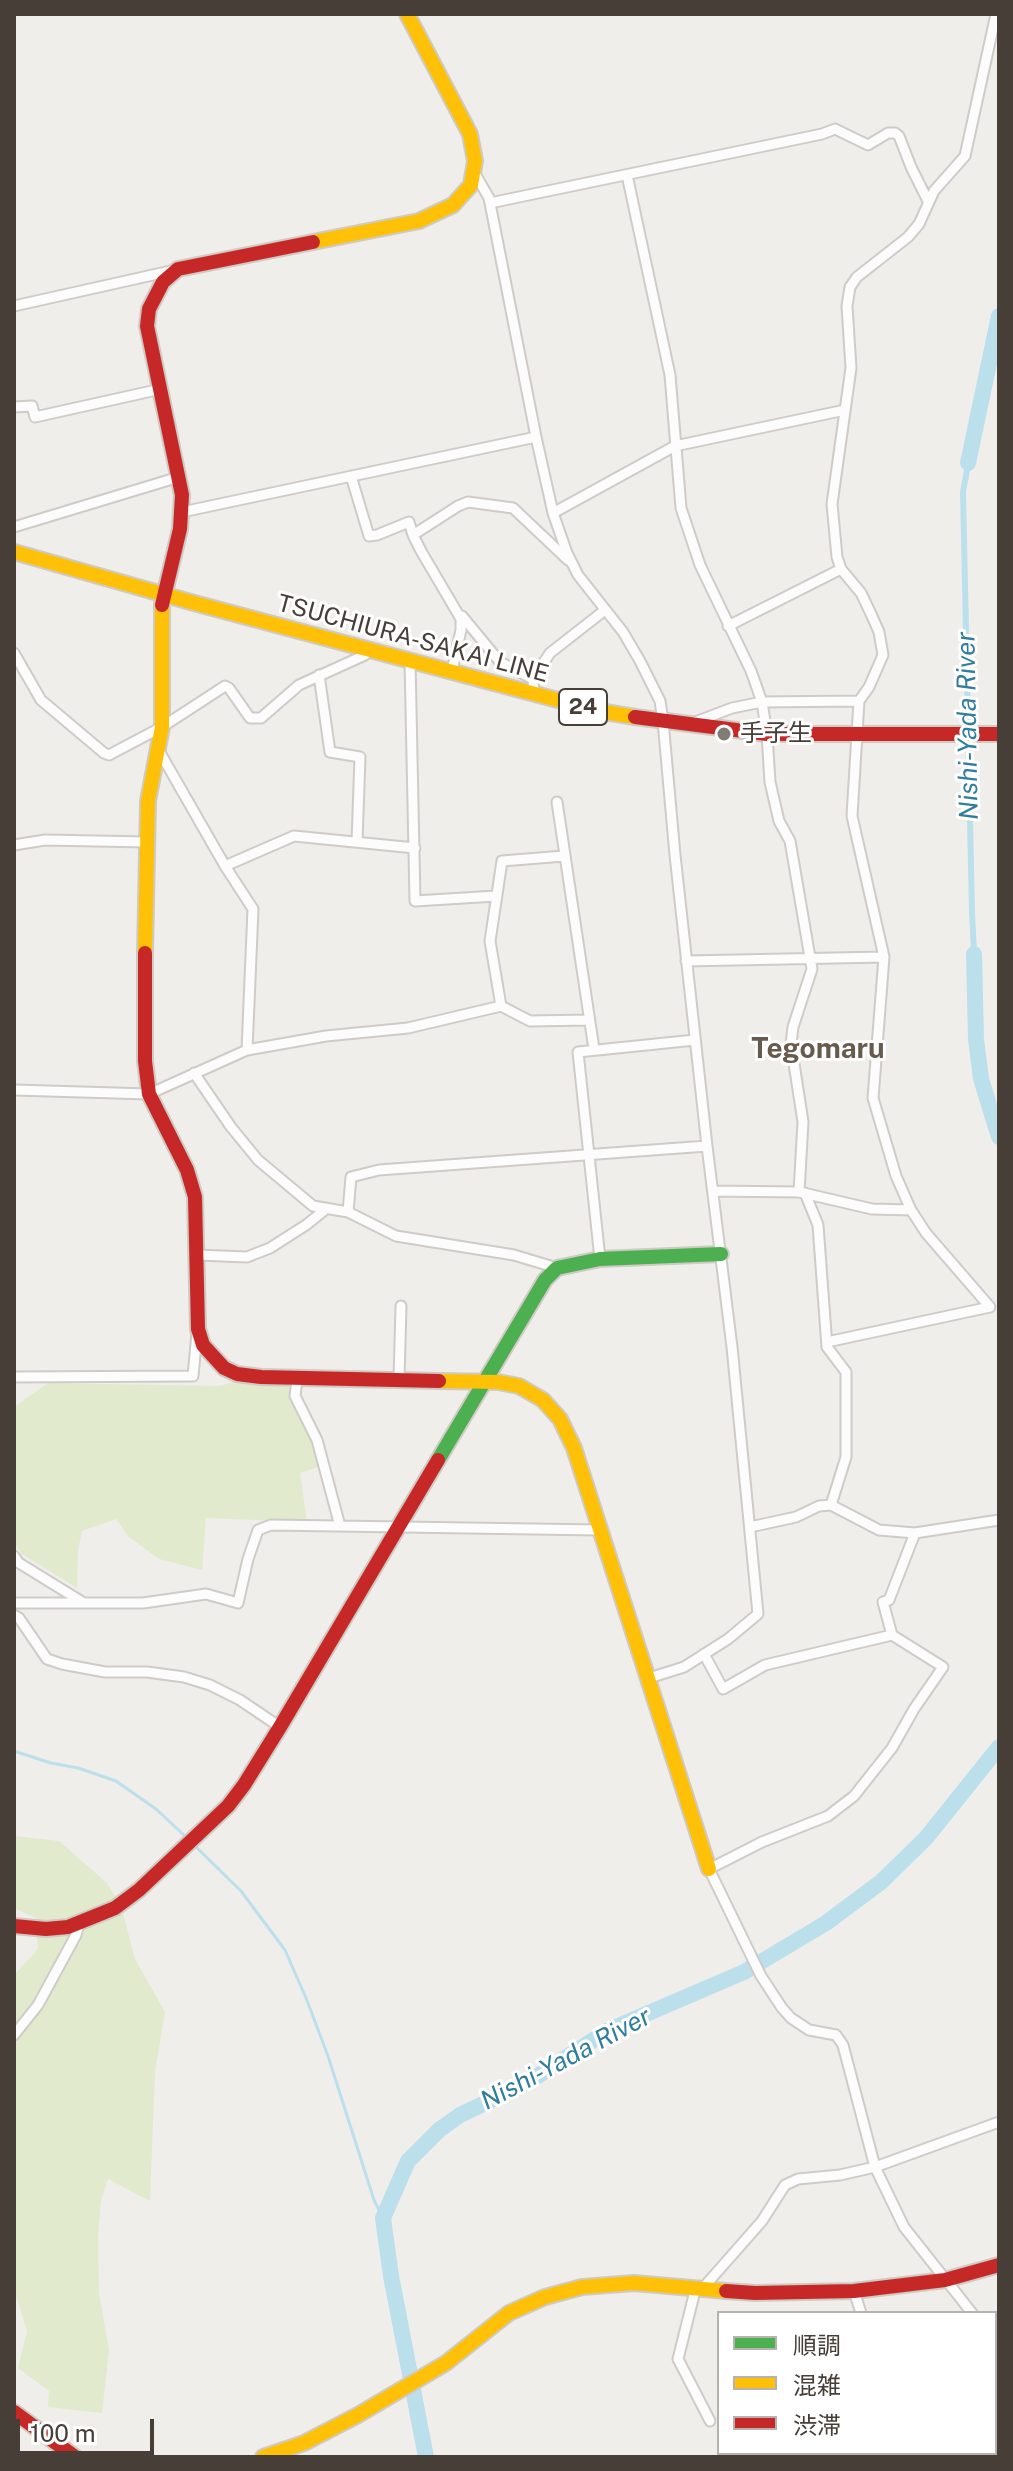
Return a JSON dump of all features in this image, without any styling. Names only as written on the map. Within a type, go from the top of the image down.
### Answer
[{"type":"street","points":[[14,306],[178,269],[419,221],[453,205],[471,185],[474,148],[470,134],[407,14]]},
{"type":"street","points":[[827,1342],[990,1307],[926,1233],[911,1210],[896,1176],[873,1098],[884,957],[852,816],[859,701],[883,655],[879,632],[871,614],[861,593],[841,569],[837,557],[832,499],[851,368],[847,306],[850,287],[857,277],[908,237],[919,224],[928,201],[965,156],[996,14]]},
{"type":"street","points":[[490,203],[835,129],[868,145],[892,133],[899,136],[928,201]]},
{"type":"street","points":[[474,172],[490,203],[553,513],[578,575],[623,632],[648,674],[660,701],[663,721],[686,961],[721,1254],[758,1614],[728,1639],[684,1667],[646,1679]]},
{"type":"street","points":[[627,175],[670,375],[680,500],[688,533],[762,702],[770,782],[779,821],[790,841],[812,969],[793,1027],[791,1044],[803,1122],[802,1193],[818,1225],[827,1347],[846,1372],[846,1457],[831,1505]]},
{"type":"street","points":[[14,1377],[193,1376],[198,1329],[195,1197],[187,1170],[149,1094],[145,1061],[148,801],[162,727],[160,630],[163,595],[182,512],[179,477],[147,326],[149,309],[157,291],[178,269]]},
{"type":"street","points":[[14,407],[32,406],[35,417],[161,389]]},
{"type":"street","points":[[553,513],[675,446],[845,410]]},
{"type":"street","points":[[182,512],[536,437]]},
{"type":"street","points":[[351,476],[369,536],[409,522],[421,551],[459,613],[500,662],[534,687],[550,653],[605,610]]},
{"type":"street","points":[[14,527],[179,477]]},
{"type":"street","points":[[413,535],[468,502],[513,508],[566,560],[571,561]]},
{"type":"street","name":"TSUCHIURA-SAKAI LINE","points":[[14,552],[163,595],[452,671],[534,687],[599,711],[767,734],[999,734]]},
{"type":"street","points":[[728,626],[841,569]]},
{"type":"street","points":[[452,671],[461,630],[459,613]]},
{"type":"street","points":[[14,653],[41,700],[109,755],[162,727],[225,686],[250,718],[261,718],[299,685],[365,655],[367,648]]},
{"type":"street","points":[[410,660],[415,901],[496,896]]},
{"type":"street","points":[[319,675],[330,752],[360,757],[357,842]]},
{"type":"street","points":[[690,724],[732,708],[762,702],[859,701]]},
{"type":"street","points":[[158,749],[253,909],[247,1050]]},
{"type":"street","points":[[557,802],[594,1049]]},
{"type":"street","points":[[225,866],[294,836],[415,848]]},
{"type":"street","points":[[14,845],[45,840],[147,842]]},
{"type":"street","points":[[501,1006],[490,941],[502,861],[564,856]]},
{"type":"street","points":[[686,961],[884,957]]},
{"type":"street","points":[[14,1090],[149,1094],[247,1050],[326,1036],[408,1028],[501,1006],[530,1021],[589,1020]]},
{"type":"street","points":[[600,1259],[578,1052],[695,1040]]},
{"type":"street","points":[[194,1073],[258,1160],[313,1206],[348,1212],[396,1236],[514,1255],[557,1268]]},
{"type":"street","points":[[348,1212],[351,1177],[379,1170],[707,1146]]},
{"type":"street","points":[[713,1191],[802,1193],[872,1209],[911,1210]]},
{"type":"street","points":[[197,1255],[247,1257],[270,1248],[326,1209]]},
{"type":"street","points":[[14,1926],[46,1929],[79,1925],[127,1900],[228,1806],[280,1727],[545,1280],[557,1268],[600,1259],[721,1254]]},
{"type":"street","points":[[399,1380],[401,1306]]},
{"type":"street","points":[[198,1329],[203,1345],[212,1357],[224,1368],[247,1376],[485,1381],[519,1386],[543,1400],[560,1419],[574,1448],[709,1869],[761,1976],[782,2008],[809,2030],[836,2035],[843,2045],[875,2167],[904,2227],[970,2311]]},
{"type":"street","points":[[297,1379],[295,1396],[317,1440],[340,1526]]},
{"type":"street","points":[[750,1527],[796,1517],[819,1506],[831,1505],[879,1530],[915,1533],[999,1520]]},
{"type":"street","points":[[14,1603],[143,1603],[206,1594],[238,1603],[258,1530],[271,1525],[599,1530]]},
{"type":"street","points":[[709,1869],[762,1842],[828,1816],[854,1796],[892,1748],[943,1667],[892,1635],[883,1602],[889,1600],[915,1533]]},
{"type":"street","points":[[14,1556],[19,1563],[84,1603]]},
{"type":"street","points":[[14,1615],[47,1659],[105,1672],[147,1672],[184,1677],[210,1685],[240,1700],[280,1727]]},
{"type":"street","points":[[704,1654],[723,1689],[765,1665],[892,1635]]},
{"type":"street","points":[[14,2035],[38,2005],[79,1925]]},
{"type":"street","points":[[710,2421],[678,2359],[699,2287],[762,2221],[785,2185],[798,2179],[840,2175],[875,2167],[999,2122]]},
{"type":"street","points":[[263,2457],[326,2433],[446,2363],[509,2313],[545,2297],[604,2284],[634,2283],[755,2293],[854,2291],[945,2280],[999,2265]]},
{"type":"street","points":[[854,2291],[860,2311]]},
{"type":"street","points":[[14,2412],[75,2457]]},
{"type":"green space","points":[[233,1382],[287,1385],[311,1423],[322,1466],[300,1473],[307,1522],[206,1518],[202,1570],[159,1559],[129,1537],[116,1519],[82,1531],[77,1588],[22,1554],[14,1543],[14,1407],[48,1383],[220,1386]]},
{"type":"green space","points":[[14,1836],[59,1841],[107,1883],[121,1906],[135,1959],[165,2012],[155,2072],[150,2201],[108,2179],[101,2201],[99,2293],[109,2350],[102,2413],[48,2407],[49,2391],[18,2368],[27,2331],[14,2289],[14,1975],[38,1949],[36,1918],[14,1908]]},
{"type":"water","points":[[969,443],[975,444],[966,492],[978,972],[972,972],[969,912],[960,492]]},
{"type":"waterway","name":"Nishi-Yada River","points":[[968,463],[999,316]]},
{"type":"waterway","name":"Nishi-Yada River","points":[[974,954],[976,1039],[981,1079],[999,1137]]},
{"type":"waterway","name":"Nishi-Yada River","points":[[426,2457],[383,2218],[408,2161],[439,2130],[460,2115],[525,2084],[609,2030],[744,1972],[826,1923],[881,1882],[926,1838],[999,1747]]},
{"type":"waterway","points":[[14,1751],[116,1781],[156,1809],[186,1837]]},
{"type":"waterway","points":[[194,1845],[241,1891],[285,1950],[328,2056],[374,2200],[383,2218]]},
{"type":"traffic: fast","points":[[438,1460],[545,1280],[557,1268],[600,1259],[721,1254]]},
{"type":"traffic: slow","points":[[313,242],[419,221],[453,205],[471,185],[475,161],[470,134],[407,14]]},
{"type":"traffic: slow","points":[[14,552],[599,711],[635,717]]},
{"type":"traffic: slow","points":[[145,953],[148,801],[162,727],[162,605]]},
{"type":"traffic: slow","points":[[439,1381],[498,1382],[519,1386],[543,1400],[560,1419],[574,1448],[709,1869]]},
{"type":"traffic: slow","points":[[263,2457],[304,2443],[358,2415],[446,2363],[509,2313],[545,2297],[582,2287],[634,2283],[726,2291]]},
{"type":"traffic: jam","points":[[162,605],[180,529],[182,495],[147,326],[149,309],[163,282],[178,269],[313,242]]},
{"type":"traffic: jam","points":[[635,717],[767,734],[999,734]]},
{"type":"traffic: jam","points":[[145,953],[145,1061],[149,1094],[187,1170],[195,1197],[198,1329],[203,1345],[224,1368],[237,1374],[439,1381]]},
{"type":"traffic: jam","points":[[14,1926],[46,1929],[68,1927],[115,1908],[139,1890],[228,1806],[280,1727],[438,1460]]},
{"type":"traffic: jam","points":[[726,2291],[854,2291],[945,2280],[999,2265]]},
{"type":"traffic: jam","points":[[14,2412],[75,2457]]},
{"type":"place","name":"手子生","points":[[724,734]]},
{"type":"district","name":"Tegomaru","points":[[818,1049]]}]
